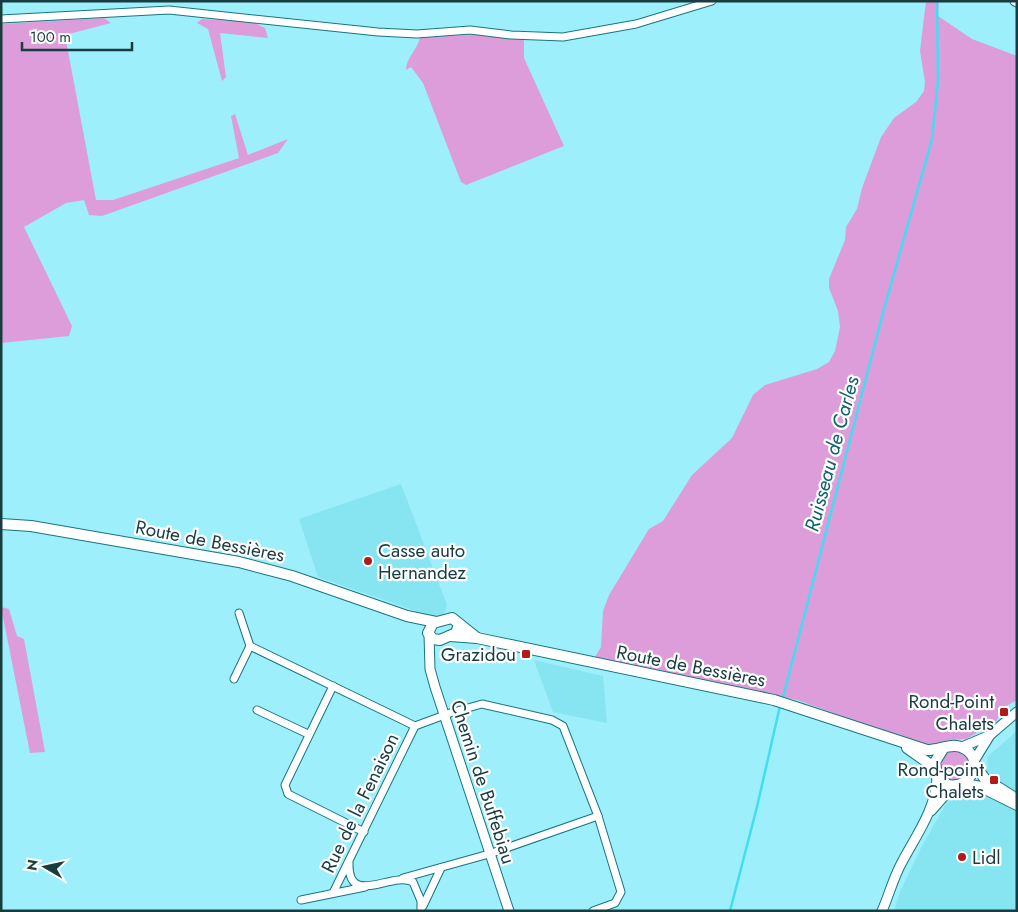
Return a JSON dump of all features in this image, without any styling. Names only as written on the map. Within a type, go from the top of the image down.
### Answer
[{"type":"main road","name":"Route de Bessières","points":[[1,524],[31,526],[239,562],[292,576],[407,616],[436,622],[452,618],[457,620],[459,624],[476,638]]},
{"type":"main road","name":"Route de Bessières","points":[[407,616],[433,639],[476,638],[774,700],[927,750],[943,749],[952,746],[962,747]]},
{"type":"main road","points":[[428,633],[430,626],[436,622]]},
{"type":"main road","points":[[445,638],[456,633],[459,624]]},
{"type":"main road","name":"Route de Bessières","points":[[895,741],[936,771],[944,783],[953,786]]},
{"type":"main road","points":[[962,747],[971,754],[974,763],[985,779],[1017,799]]},
{"type":"main road","points":[[936,771],[936,758],[943,749]]},
{"type":"main road","points":[[964,784],[972,776],[974,763]]},
{"type":"main road","points":[[953,786],[964,784],[981,787],[1017,805]]},
{"type":"street","points":[[1,19],[169,10],[378,32],[417,34],[470,30],[511,35],[563,37],[636,24],[712,1]]},
{"type":"street","points":[[234,679],[250,646],[239,613]]},
{"type":"street","name":"Chemin de Buffebiau","points":[[428,633],[430,663],[443,716],[509,911]]},
{"type":"street","points":[[430,663],[445,638]]},
{"type":"street","points":[[250,646],[415,726]]},
{"type":"street","points":[[333,686],[284,785],[285,789],[292,796],[364,832]]},
{"type":"street","name":"Rue de la Fenaison","points":[[333,893],[415,726],[482,704],[558,722],[567,731],[598,816],[621,892],[615,903],[594,911]]},
{"type":"street","points":[[257,710],[308,734]]},
{"type":"street","points":[[962,747],[990,735],[1017,712]]},
{"type":"street","points":[[974,763],[990,735]]},
{"type":"street","points":[[884,908],[900,866],[926,817],[936,793],[936,771]]},
{"type":"street","points":[[926,817],[953,786]]},
{"type":"street","points":[[300,900],[368,887],[441,868],[489,854],[598,816]]},
{"type":"street","points":[[349,861],[352,879],[359,886],[368,887]]},
{"type":"street","points":[[420,910],[441,868]]},
{"type":"street","points":[[403,878],[413,882],[416,886],[421,901],[420,910]]},
{"type":"shaded area","points":[[926,1],[939,1],[938,16],[972,39],[1017,56],[1017,700],[1003,708],[996,722],[966,739],[949,740],[928,747],[797,700],[595,657],[601,647],[603,611],[609,595],[649,529],[663,521],[692,475],[732,438],[753,395],[765,385],[817,369],[829,362],[835,351],[840,327],[838,311],[829,288],[829,279],[845,240],[846,227],[857,209],[862,188],[881,137],[894,118],[916,102],[924,91],[925,82],[920,51]]},
{"type":"shaded area","points":[[104,18],[111,23],[65,35],[96,200],[113,200],[239,158],[231,116],[235,114],[248,155],[288,139],[278,153],[102,216],[89,215],[84,200],[66,203],[24,227],[72,326],[69,336],[1,343],[1,24]]},
{"type":"shaded area","points":[[202,19],[253,22],[265,28],[268,38],[220,33],[226,77],[222,81],[208,29],[197,23]]},
{"type":"shaded area","points":[[478,34],[524,38],[524,58],[564,146],[466,185],[461,182],[423,83],[411,67],[406,70],[406,66],[420,38]]},
{"type":"shaded area","points":[[401,484],[447,605],[444,614],[436,618],[318,577],[299,519]]},
{"type":"shaded area","points":[[1,607],[9,609],[17,636],[24,639],[45,752],[30,753]]},
{"type":"shaded area","points":[[534,660],[603,676],[607,723],[553,712]]},
{"type":"shaded area","points":[[1017,731],[1017,911],[894,911],[900,892],[921,848],[946,804],[955,798],[973,793],[988,767],[987,757]]},
{"type":"shaded area","points":[[955,751],[966,755],[970,766],[966,777],[955,781],[944,777],[940,766],[944,755]]},
{"type":"waterway","name":"Ruisseau de Carles","points":[[782,701],[884,309],[932,139],[938,81],[937,1]]},
{"type":"waterway","name":"Ruisseau de Carles","points":[[730,911],[757,807],[780,706]]},
{"type":"place","name":"Casse auto Hernandez","points":[[368,561]]},
{"type":"place","name":"Grazidou","points":[[526,654]]},
{"type":"place","name":"Rond-Point Chalets","points":[[1004,712]]},
{"type":"place","name":"Rond-point Chalets","points":[[994,780]]},
{"type":"place","name":"Lidl","points":[[962,857]]}]
